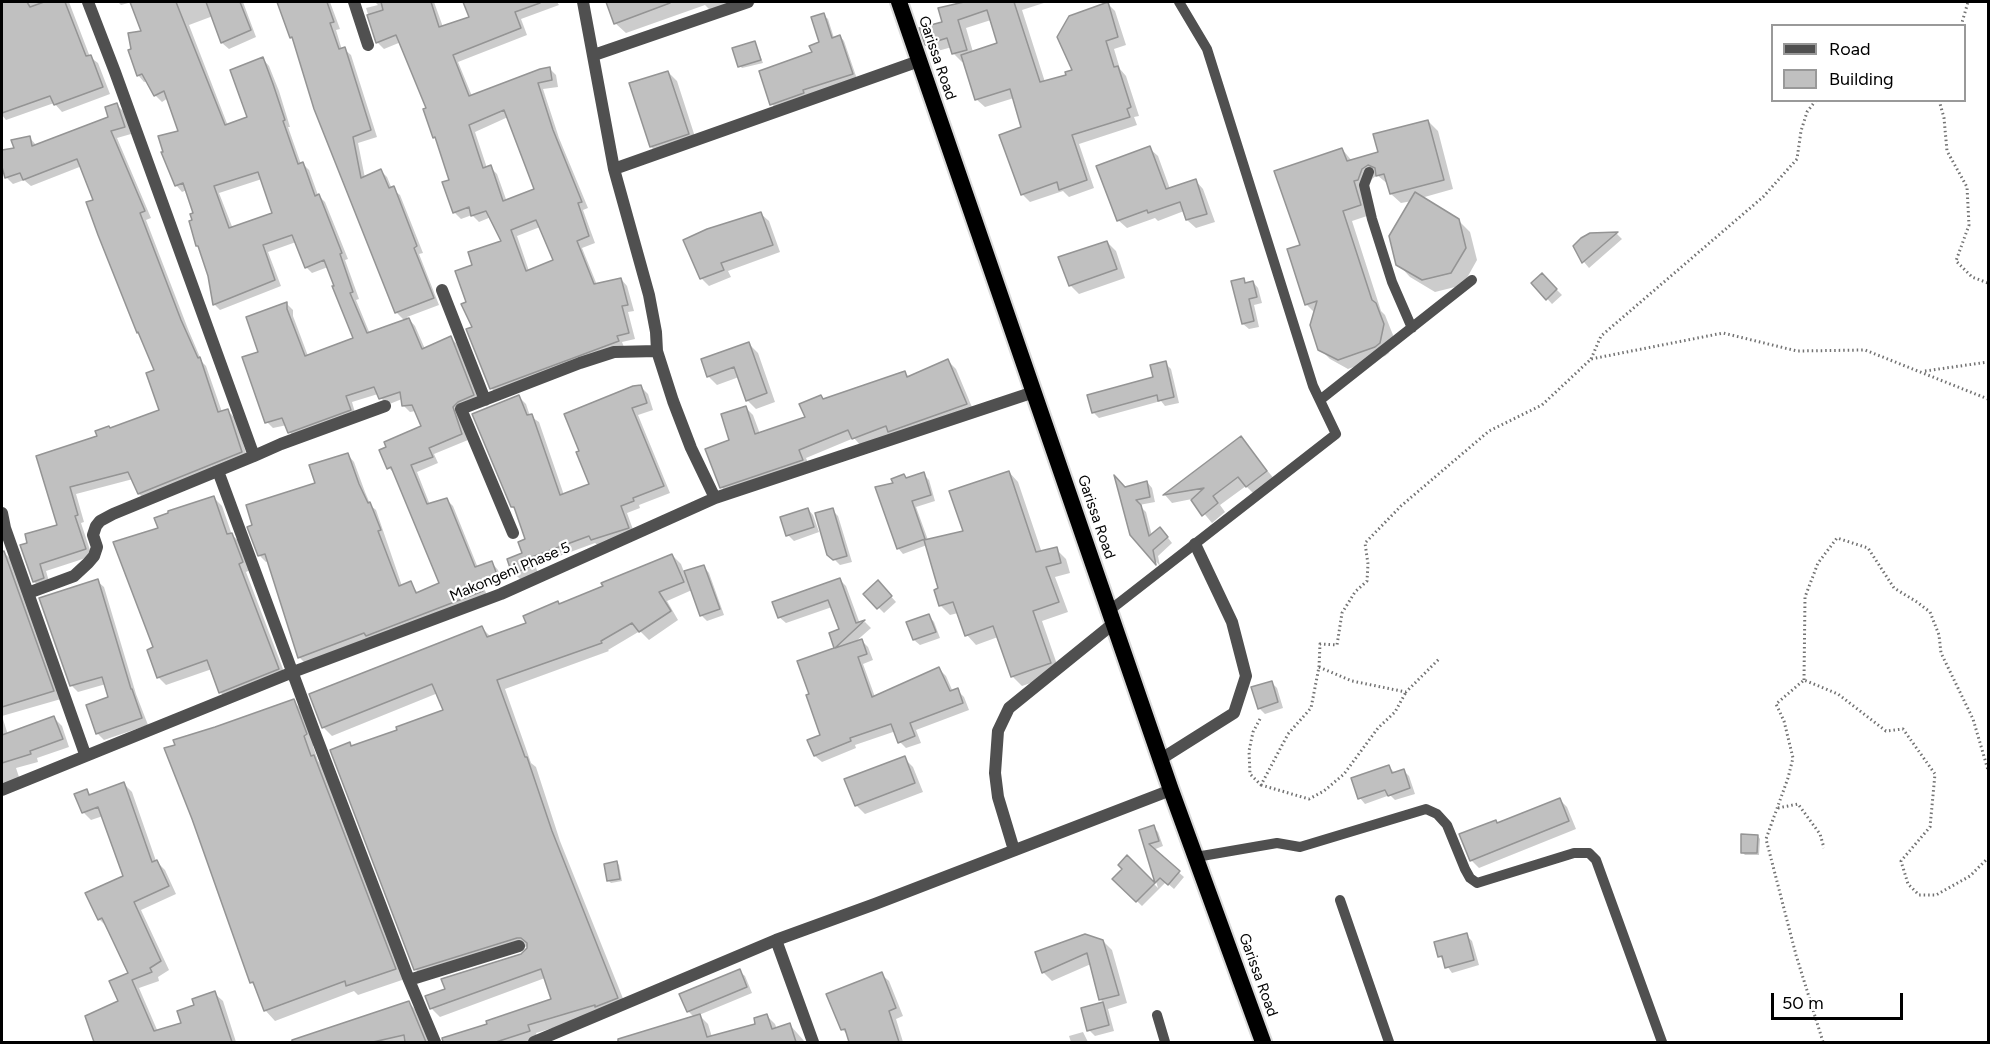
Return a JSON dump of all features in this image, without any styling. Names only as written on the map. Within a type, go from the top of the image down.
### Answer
[{"type":"highway","name":"Garissa Road","points":[[899,2],[1171,790],[1263,1042]]},
{"type":"street","points":[[87,2],[116,72],[254,456]]},
{"type":"street","points":[[354,2],[368,45]]},
{"type":"street","points":[[583,2],[614,169],[653,314],[657,351],[691,447],[715,498]]},
{"type":"street","points":[[594,55],[748,2]]},
{"type":"street","points":[[614,169],[919,62]]},
{"type":"street","points":[[442,290],[485,400]]},
{"type":"street","points":[[513,533],[461,409],[614,352],[657,351]]},
{"type":"street","name":"Makongeni Phase 5","points":[[2,790],[85,754],[293,672],[501,594],[715,498],[1034,392]]},
{"type":"street","points":[[28,593],[74,576],[88,563],[97,547],[93,535],[96,526],[112,514],[281,444],[385,406]]},
{"type":"street","points":[[218,471],[409,980],[435,1042]]},
{"type":"street","points":[[2,513],[85,754]]},
{"type":"street","points":[[1161,759],[1234,713],[1246,676],[1232,622],[1195,544]]},
{"type":"street","points":[[1014,850],[999,797],[996,773],[998,730],[1010,708],[1112,616]]},
{"type":"street","points":[[540,1041],[776,940],[1171,790]]},
{"type":"street","points":[[776,940],[813,1042]]},
{"type":"street","points":[[409,980],[519,946]]},
{"type":"lane","points":[[1112,616],[1195,544],[1336,434],[1313,386],[1207,49],[1179,2]]},
{"type":"lane","points":[[1369,172],[1364,185],[1372,219],[1392,282],[1412,327]]},
{"type":"lane","points":[[1320,400],[1472,280]]},
{"type":"lane","points":[[1196,857],[1276,843],[1300,847],[1426,809],[1437,814],[1447,825],[1465,869],[1470,878],[1477,882],[1574,853],[1589,852],[1596,860],[1662,1042]]},
{"type":"lane","points":[[1340,900],[1389,1042]]},
{"type":"lane","points":[[1157,1015],[1164,1042]]},
{"type":"path","points":[[1962,24],[1968,2]]},
{"type":"path","points":[[1261,785],[1288,734],[1311,708],[1320,644],[1337,645],[1342,613],[1355,592],[1367,581],[1368,564],[1365,543],[1401,506],[1489,431],[1542,405],[1591,359],[1601,336],[1763,197],[1797,159],[1801,131],[1807,112],[1814,102]]},
{"type":"path","points":[[1940,102],[1944,117],[1947,152],[1967,187],[1969,225],[1956,261],[1972,277],[1989,284]]},
{"type":"path","points":[[1591,359],[1723,333],[1797,351],[1865,351],[1989,399]]},
{"type":"path","points":[[1923,372],[1989,362]]},
{"type":"path","points":[[1823,1042],[1796,955],[1766,838],[1793,758],[1784,722],[1776,704],[1804,680],[1805,597],[1818,563],[1837,538],[1868,548],[1894,588],[1930,612],[1939,635],[1941,653],[1973,718],[1989,770]]},
{"type":"path","points":[[1260,719],[1253,732],[1249,751],[1250,774],[1261,785],[1309,799],[1324,791],[1344,774],[1378,729],[1395,712],[1406,692],[1439,659]]},
{"type":"path","points":[[1318,667],[1352,681],[1406,692]]},
{"type":"path","points":[[1804,680],[1838,694],[1886,731],[1903,729],[1935,774],[1930,827],[1901,861],[1908,884],[1919,895],[1936,895],[1970,876],[1989,858]]},
{"type":"path","points":[[1778,808],[1798,804],[1820,834],[1824,848]]},
{"type":"building","points":[[2,2],[27,2],[30,7],[44,2],[65,2],[86,56],[91,55],[103,87],[54,105],[50,96],[2,113]]},
{"type":"building","points":[[130,2],[176,2],[225,125],[247,117],[230,70],[263,57],[298,164],[303,162],[315,196],[319,194],[342,253],[340,254],[353,292],[350,293],[367,333],[409,318],[422,349],[451,336],[474,395],[458,402],[453,407],[462,434],[429,448],[433,457],[411,465],[427,504],[447,498],[475,567],[492,561],[497,575],[479,581],[483,591],[366,636],[364,633],[298,658],[265,554],[258,556],[247,527],[252,525],[246,505],[315,483],[309,465],[348,453],[359,484],[368,503],[370,502],[381,530],[378,531],[399,586],[411,581],[416,593],[439,583],[391,467],[387,469],[379,450],[386,447],[384,442],[421,426],[412,405],[402,406],[400,392],[379,399],[374,387],[346,396],[351,410],[288,433],[282,418],[265,423],[242,357],[258,352],[246,317],[287,302],[287,309],[305,356],[353,338],[324,260],[305,268],[292,235],[263,245],[275,280],[213,305],[208,276],[189,221],[192,220],[190,214],[193,213],[183,183],[175,186],[161,152],[163,152],[158,136],[178,131],[164,91],[154,96],[142,74],[137,76],[128,50],[131,49],[128,33],[141,31]],"holes":[[[258,172],[272,213],[229,228],[214,186]]]},
{"type":"building","points":[[206,2],[240,2],[251,30],[221,43]]},
{"type":"building","points":[[277,2],[327,2],[334,22],[330,23],[339,49],[345,47],[371,130],[353,137],[361,178],[381,169],[389,188],[394,186],[417,246],[414,248],[434,298],[395,313],[314,109],[292,37],[290,38]]},
{"type":"building","points":[[381,2],[431,2],[439,27],[469,17],[463,2],[540,2],[515,12],[521,28],[453,55],[469,96],[550,67],[552,80],[538,83],[553,130],[582,202],[578,203],[589,236],[577,241],[594,284],[621,278],[628,305],[622,306],[629,333],[617,336],[619,341],[490,389],[466,329],[472,327],[461,304],[466,302],[455,271],[472,265],[468,252],[501,241],[486,211],[471,216],[469,207],[453,213],[442,182],[449,180],[423,109],[426,108],[396,35],[376,43],[367,15],[383,10]],"holes":[[[504,110],[534,189],[503,201],[491,165],[483,168],[469,125]],[[536,220],[553,260],[526,271],[511,230]]]},
{"type":"building","points":[[606,2],[670,2],[670,3],[614,24]]},
{"type":"building","points":[[964,2],[1014,2],[1040,82],[1066,75],[1065,72],[1072,70],[1057,37],[1069,16],[1108,2],[1118,37],[1106,41],[1114,67],[1118,66],[1131,107],[1127,109],[1130,117],[1072,135],[1087,180],[1059,190],[1057,182],[1021,195],[999,135],[1021,127],[1010,89],[975,100],[961,55],[997,43],[987,10],[958,20],[967,50],[952,54],[947,38],[925,45],[919,28],[942,22],[938,8]]},
{"type":"building","points":[[824,13],[832,38],[840,35],[853,74],[803,90],[804,93],[770,105],[759,71],[812,52],[809,46],[819,42],[811,17]]},
{"type":"building","points":[[755,41],[761,60],[738,67],[732,48]]},
{"type":"building","points":[[668,71],[689,134],[650,147],[629,83]]},
{"type":"building","points":[[117,103],[125,127],[111,131],[145,211],[140,213],[181,320],[198,358],[200,357],[218,412],[228,409],[242,452],[138,494],[128,472],[70,487],[78,515],[75,516],[86,549],[40,564],[44,578],[33,582],[20,545],[27,543],[25,534],[57,525],[36,456],[97,436],[95,431],[109,426],[110,428],[159,410],[146,373],[154,370],[98,235],[86,202],[93,200],[77,159],[23,180],[20,173],[5,178],[2,167],[2,150],[14,148],[11,140],[30,136],[32,146],[108,117],[105,107]]},
{"type":"building","points":[[1428,120],[1444,180],[1390,194],[1384,174],[1376,176],[1375,168],[1368,165],[1362,169],[1358,180],[1354,181],[1361,205],[1343,211],[1372,300],[1376,303],[1384,324],[1380,343],[1375,347],[1338,360],[1318,350],[1310,325],[1317,301],[1305,305],[1287,249],[1300,245],[1274,171],[1342,148],[1347,161],[1378,152],[1373,134]]},
{"type":"building","points":[[1150,146],[1166,189],[1196,179],[1207,214],[1186,220],[1180,202],[1148,213],[1147,210],[1117,221],[1096,166]]},
{"type":"building","points":[[1415,192],[1459,219],[1466,248],[1451,273],[1422,280],[1396,265],[1389,236]]},
{"type":"building","points":[[761,212],[773,245],[721,263],[724,270],[700,279],[683,240],[707,229]]},
{"type":"building","points":[[1618,232],[1582,263],[1573,246],[1581,238],[1590,233]]},
{"type":"building","points":[[1107,241],[1117,269],[1069,286],[1058,257]]},
{"type":"building","points":[[1542,273],[1557,289],[1546,300],[1531,283]]},
{"type":"building","points":[[1244,278],[1245,283],[1253,281],[1257,297],[1249,299],[1254,321],[1242,324],[1231,281]]},
{"type":"building","points":[[749,342],[767,393],[746,401],[734,367],[707,377],[701,359]]},
{"type":"building","points":[[948,359],[967,404],[888,432],[886,426],[852,439],[848,430],[799,450],[803,460],[720,488],[705,449],[729,440],[721,414],[746,406],[755,434],[805,417],[799,404],[821,395],[823,399],[905,371],[907,377]]},
{"type":"building","points":[[1166,361],[1174,397],[1158,401],[1157,395],[1092,413],[1087,395],[1153,377],[1150,365]]},
{"type":"building","points":[[641,385],[647,403],[632,408],[664,486],[633,498],[634,501],[621,506],[629,528],[591,540],[589,536],[529,558],[532,566],[512,574],[507,559],[522,553],[518,542],[525,539],[514,507],[511,507],[472,414],[519,395],[527,415],[532,414],[560,495],[589,484],[564,414],[633,386]]},
{"type":"building","points":[[1241,436],[1267,471],[1246,487],[1238,477],[1213,496],[1218,503],[1202,516],[1191,500],[1204,488],[1163,495]]},
{"type":"building","points":[[1009,471],[1036,552],[1057,547],[1061,563],[1046,567],[1059,602],[1033,611],[1051,663],[1011,677],[993,626],[965,636],[953,602],[939,606],[934,590],[938,588],[924,540],[963,531],[949,491]]},
{"type":"building","points":[[924,472],[931,495],[912,501],[925,539],[897,549],[875,487],[893,483],[891,479],[904,474],[906,478]]},
{"type":"building","points":[[1114,475],[1125,487],[1147,481],[1150,497],[1136,500],[1141,505],[1149,536],[1160,527],[1168,537],[1153,550],[1156,565],[1130,535]]},
{"type":"building","points":[[214,496],[227,534],[232,533],[243,562],[239,564],[279,669],[219,693],[207,660],[157,678],[147,650],[153,647],[113,542],[158,528],[154,518]]},
{"type":"building","points":[[808,508],[814,527],[786,536],[780,517]]},
{"type":"building","points":[[833,508],[847,556],[833,560],[827,555],[815,513]]},
{"type":"building","points":[[4,551],[54,691],[2,707],[2,552]]},
{"type":"building","points":[[672,554],[684,582],[659,592],[671,611],[639,632],[632,623],[601,641],[602,643],[497,680],[525,757],[527,757],[552,831],[618,998],[595,1007],[595,1005],[528,1025],[530,1031],[496,1042],[443,1042],[442,1038],[487,1024],[486,1021],[551,999],[541,969],[430,1009],[425,996],[445,989],[441,979],[521,954],[527,948],[527,943],[517,938],[414,970],[330,750],[350,742],[351,746],[397,730],[396,727],[443,710],[432,684],[322,728],[309,694],[482,626],[487,637],[526,623],[523,616],[603,586],[601,583]]},
{"type":"building","points":[[704,565],[720,609],[700,616],[684,571]]},
{"type":"building","points":[[840,578],[856,623],[865,620],[835,648],[862,639],[867,654],[858,657],[872,697],[939,667],[950,691],[958,688],[963,703],[910,723],[915,736],[898,743],[891,724],[850,738],[851,741],[814,756],[807,740],[820,735],[797,661],[834,648],[829,633],[839,629],[828,600],[778,618],[772,602]]},
{"type":"building","points":[[98,579],[142,718],[96,734],[86,705],[108,697],[102,677],[70,686],[39,598]]},
{"type":"building","points":[[878,580],[892,596],[877,609],[863,594]]},
{"type":"building","points":[[929,614],[936,632],[913,640],[906,622]]},
{"type":"building","points":[[1272,681],[1278,702],[1258,709],[1251,687]]},
{"type":"building","points":[[294,699],[307,734],[304,736],[311,756],[314,755],[396,969],[346,986],[345,981],[264,1011],[253,982],[250,983],[192,819],[164,748],[175,745],[173,740]]},
{"type":"building","points":[[54,716],[63,739],[30,751],[31,754],[2,763],[2,735]]},
{"type":"building","points":[[905,756],[915,783],[855,806],[844,779]]},
{"type":"building","points":[[1389,765],[1392,773],[1404,769],[1410,788],[1388,796],[1385,790],[1358,799],[1351,778]]},
{"type":"building","points":[[124,782],[152,862],[157,860],[169,886],[134,902],[161,961],[150,968],[152,972],[132,980],[154,1031],[181,1023],[177,1011],[194,1005],[192,999],[215,991],[232,1042],[94,1042],[85,1016],[118,1001],[109,981],[128,973],[102,918],[98,920],[85,893],[123,876],[98,807],[82,813],[74,794],[87,789],[89,795]]},
{"type":"building","points":[[1560,798],[1569,821],[1470,861],[1459,834],[1496,820],[1497,823]]},
{"type":"building","points":[[1154,825],[1159,841],[1149,844],[1180,871],[1168,885],[1160,878],[1155,883],[1139,830]]},
{"type":"building","points":[[1741,834],[1758,835],[1757,853],[1741,853]]},
{"type":"building","points":[[1127,855],[1155,883],[1136,902],[1112,879],[1122,869],[1118,865]]},
{"type":"building","points":[[617,861],[620,879],[607,881],[604,864]]},
{"type":"building","points":[[1467,933],[1474,960],[1445,968],[1442,956],[1438,957],[1434,942]]},
{"type":"building","points":[[1085,934],[1103,940],[1119,995],[1099,1000],[1087,953],[1042,973],[1035,952]]},
{"type":"building","points":[[740,969],[747,987],[687,1012],[679,994]]},
{"type":"building","points":[[882,972],[896,1008],[889,1011],[899,1042],[849,1042],[845,1029],[841,1030],[826,994]]},
{"type":"building","points":[[409,1001],[426,1042],[405,1042],[404,1035],[373,1042],[292,1042],[292,1040]]},
{"type":"building","points":[[1103,1002],[1109,1025],[1087,1031],[1081,1008]]},
{"type":"building","points":[[700,1014],[707,1037],[755,1024],[754,1018],[767,1014],[772,1029],[790,1023],[796,1042],[618,1042],[618,1039]]}]
